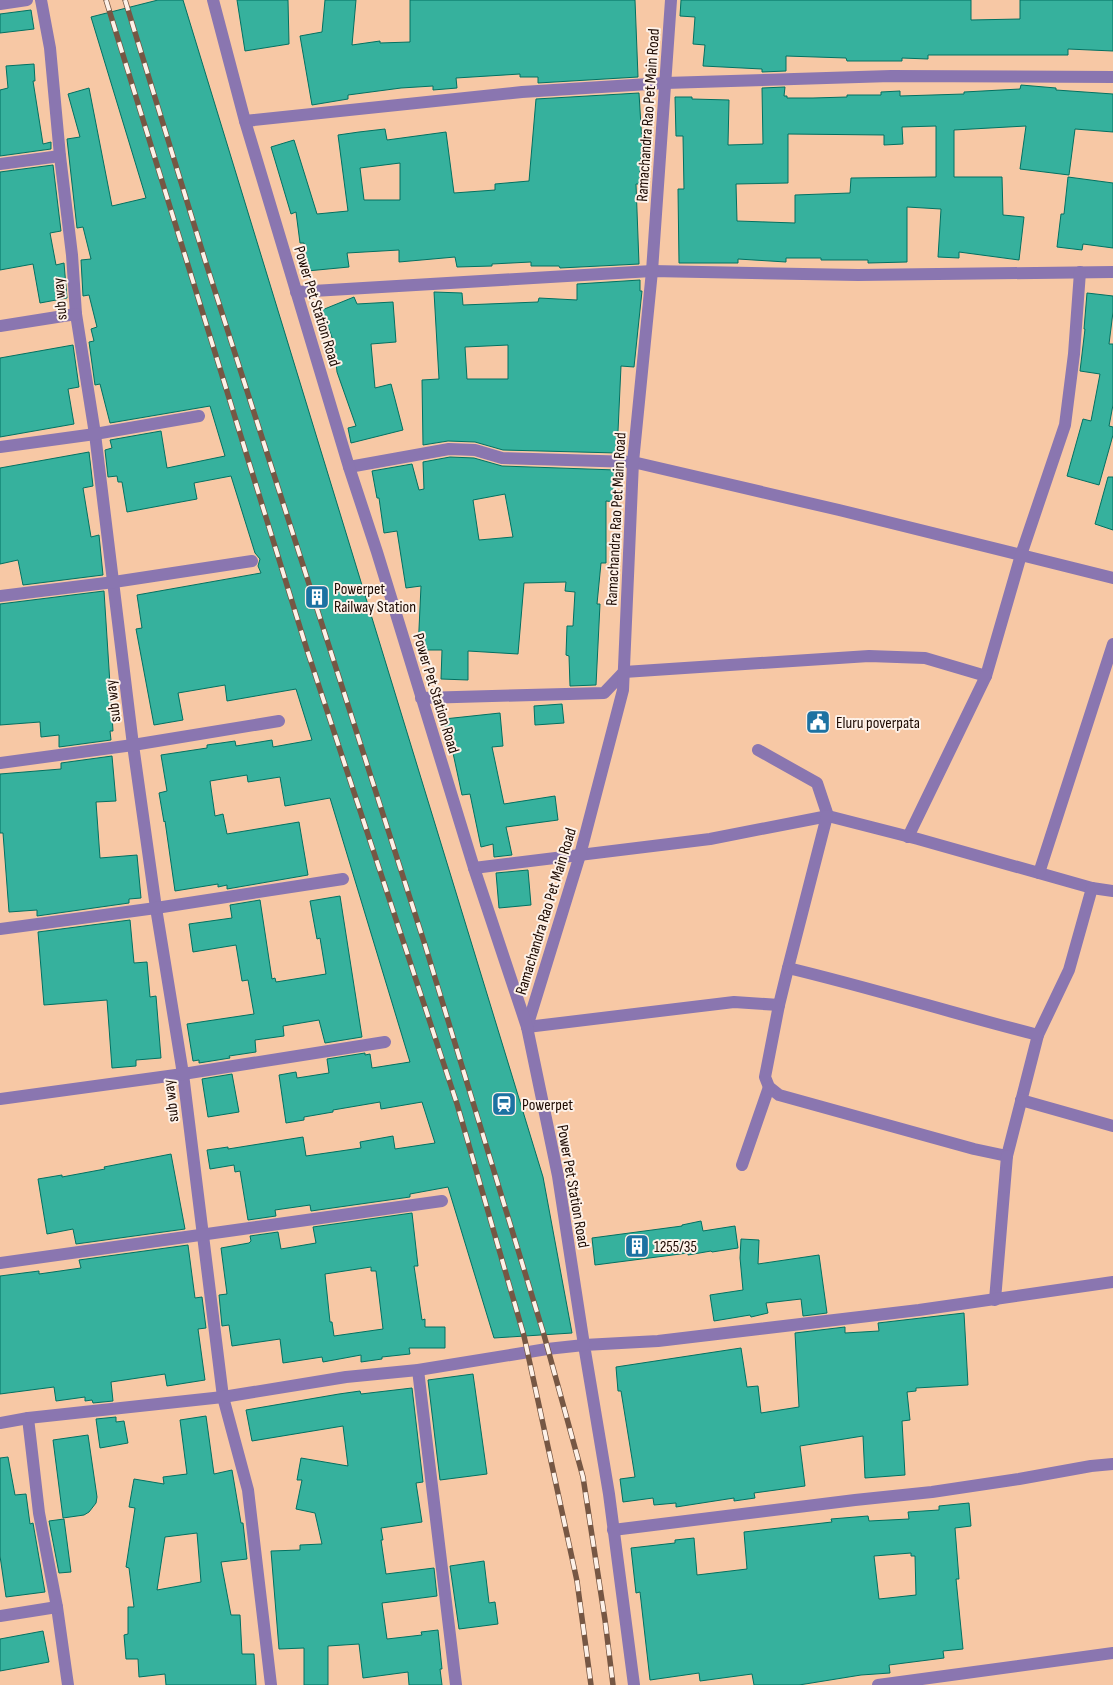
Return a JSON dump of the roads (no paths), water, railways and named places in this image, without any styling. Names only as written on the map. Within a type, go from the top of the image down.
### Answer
[{"type":"street","points":[[0,4],[27,0]]},
{"type":"street","name":"sub way","points":[[41,0],[50,48],[60,156],[72,254],[76,314],[95,434],[133,745],[156,908],[183,1074],[223,1397],[248,1490],[271,1685]]},
{"type":"street","name":"Power Pet Station Road","points":[[213,0],[245,120],[349,467],[474,868],[527,1027],[558,1176],[613,1530],[634,1685]]},
{"type":"street","name":"Ramachandra Rao Pet Main Road","points":[[527,1027],[580,855],[622,690],[633,462],[652,271],[671,0]]},
{"type":"street","points":[[245,120],[522,92],[665,83],[892,76],[1113,77]]},
{"type":"street","points":[[0,164],[60,156]]},
{"type":"street","points":[[296,292],[652,271],[858,275],[1113,272]]},
{"type":"street","points":[[908,837],[986,676],[1021,555],[1065,425],[1074,354],[1080,272]]},
{"type":"street","points":[[0,326],[76,314]]},
{"type":"street","points":[[0,446],[95,434],[199,416]]},
{"type":"street","points":[[349,467],[449,449],[475,450],[502,458],[633,462],[839,510],[1113,578]]},
{"type":"street","points":[[0,596],[114,582],[252,561]]},
{"type":"street","points":[[1039,873],[1113,644]]},
{"type":"street","points":[[421,698],[604,693],[624,672],[869,656],[925,658],[986,676]]},
{"type":"street","points":[[0,763],[133,745],[279,721]]},
{"type":"street","points":[[758,750],[817,783],[828,816],[779,1005],[765,1077],[769,1087],[779,1095],[974,1149],[1007,1156]]},
{"type":"street","points":[[474,868],[710,838],[828,816],[1092,888],[1113,891]]},
{"type":"street","points":[[0,929],[156,908],[343,879]]},
{"type":"street","points":[[995,1300],[1007,1156],[1038,1035],[1069,970],[1092,888]]},
{"type":"street","points":[[788,968],[861,986],[951,1013],[1038,1035]]},
{"type":"street","points":[[527,1027],[734,1002],[779,1005]]},
{"type":"street","points":[[0,1099],[183,1074],[385,1042]]},
{"type":"street","points":[[742,1165],[769,1087]]},
{"type":"street","points":[[1021,1100],[1113,1126]]},
{"type":"street","points":[[0,1263],[442,1201]]},
{"type":"street","points":[[0,1423],[28,1418],[223,1397],[346,1377],[418,1370],[547,1349],[658,1341],[995,1300],[1113,1282]]},
{"type":"street","points":[[418,1370],[456,1685]]},
{"type":"street","points":[[28,1418],[39,1513],[57,1608],[68,1685]]},
{"type":"street","points":[[613,1530],[942,1490],[1113,1464]]},
{"type":"street","points":[[0,1616],[57,1608]]},
{"type":"street","points":[[878,1685],[1113,1653]]},
{"type":"railway","points":[[106,0],[307,650],[457,1104],[524,1336],[577,1581],[591,1685]]},
{"type":"railway","points":[[125,0],[205,260],[425,945],[544,1335],[583,1477],[613,1685]]},
{"type":"place","name":"Powerpet Railway Station","points":[[317,597]]},
{"type":"place","name":"Eluru poverpata","points":[[818,722]]},
{"type":"place","name":"Powerpet","points":[[504,1104]]},
{"type":"place","name":"1255/35","points":[[637,1246]]}]
